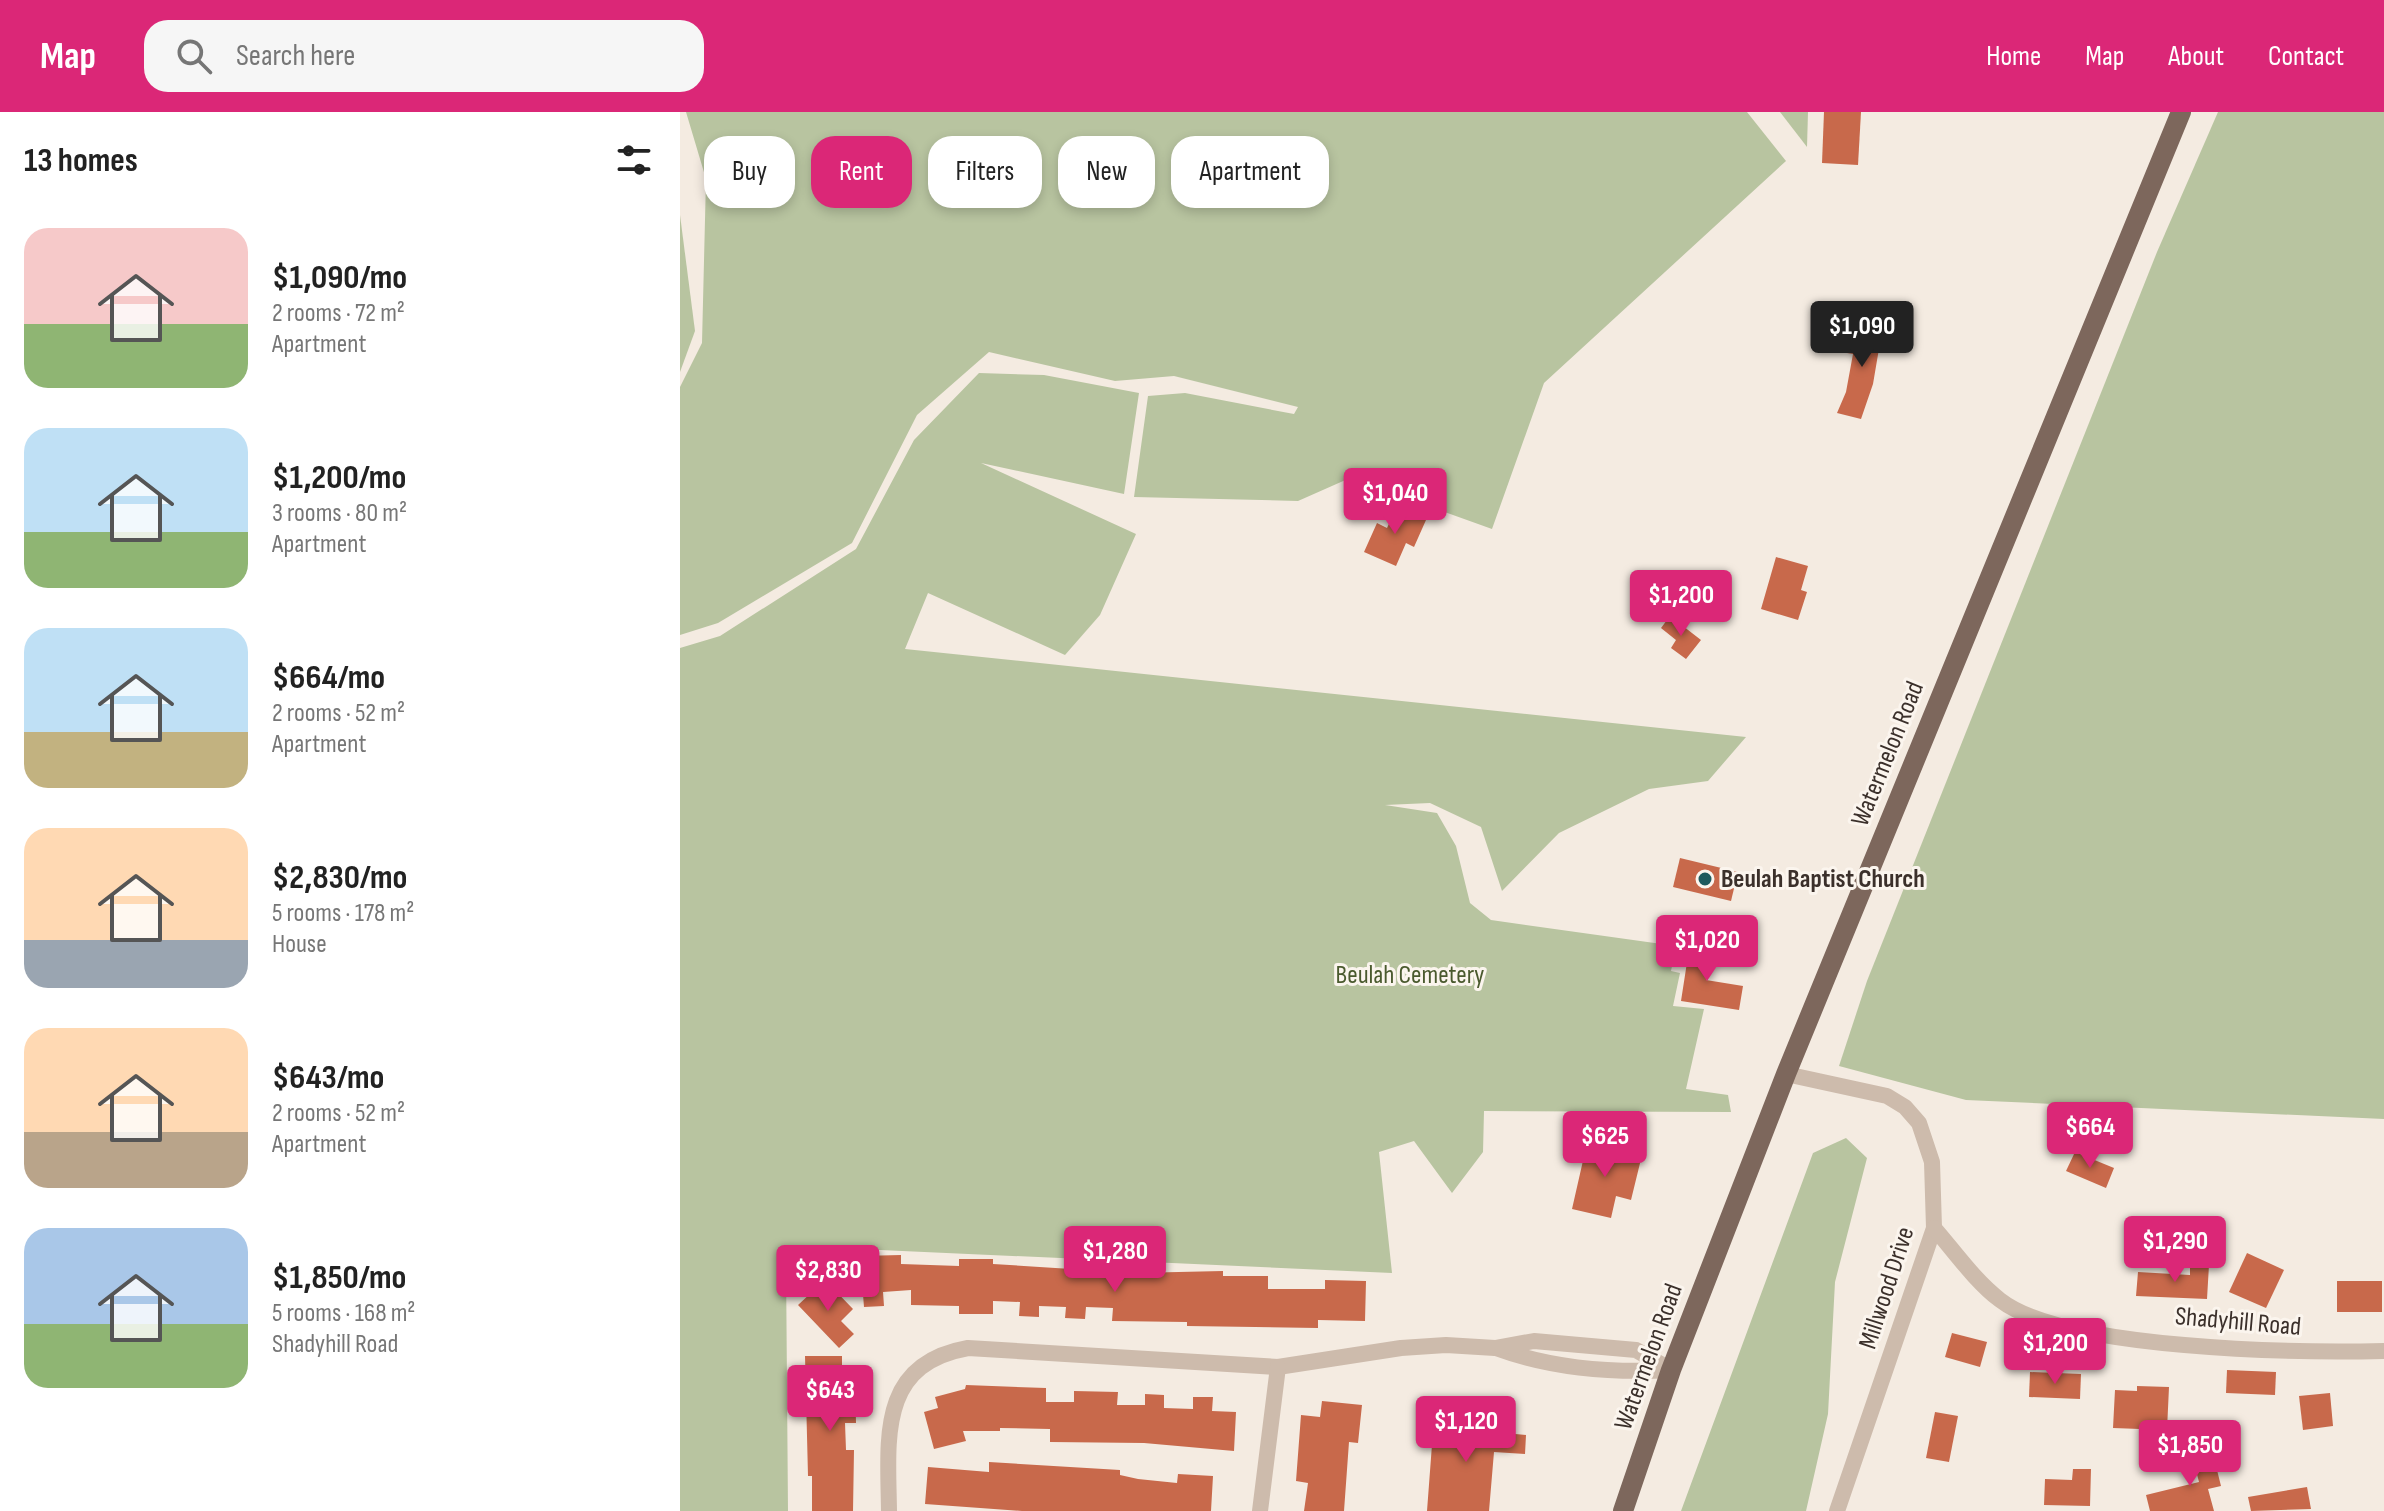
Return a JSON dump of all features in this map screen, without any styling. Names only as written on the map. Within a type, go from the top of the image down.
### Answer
[{"type":"main road","name":"Watermelon Road","points":[[1623,1511],[1671,1370],[1786,1074],[2181,112]]},
{"type":"street","name":"Millwood Drive","points":[[1786,1074],[1887,1096],[1905,1107],[1919,1123],[1927,1142],[1934,1183],[1934,1228],[1837,1511]]},
{"type":"street","name":"Shadyhill Road","points":[[1934,1228],[2001,1301],[2040,1321],[2106,1335],[2302,1353],[2384,1351]]},
{"type":"street","points":[[889,1511],[890,1430],[897,1400],[913,1373],[929,1360],[948,1352],[988,1349],[1278,1367],[1401,1348],[1446,1345],[1495,1348],[1532,1361],[1632,1372],[1671,1370]]},
{"type":"street","points":[[1260,1511],[1278,1367]]},
{"type":"green space","points":[[686,112],[1747,112],[1786,161],[1544,383],[1492,529],[1350,478],[1298,501],[1134,497],[1148,396],[1185,393],[1294,414],[1298,407],[1174,376],[1115,381],[989,352],[917,415],[852,543],[718,623],[680,635],[680,387],[702,343],[705,208],[795,208],[795,136],[704,136],[704,172]]},
{"type":"green space","points":[[1780,112],[1808,112],[1807,147]]},
{"type":"green space","points":[[2218,112],[2384,112],[2384,1119],[1966,1100],[1839,1066],[1867,981],[2157,252]]},
{"type":"green space","points":[[680,215],[695,331],[680,372]]},
{"type":"green space","name":"Beulah Cemetery","points":[[979,373],[1044,375],[1139,393],[1124,494],[981,463],[1136,534],[1100,615],[1065,655],[928,593],[905,649],[1746,737],[1708,781],[1649,789],[1559,833],[1502,891],[1481,827],[1430,803],[1385,805],[1437,813],[1456,846],[1470,903],[1491,920],[1676,946],[1671,971],[1680,973],[1673,1006],[1704,1009],[1686,1089],[1728,1095],[1731,1112],[1484,1111],[1483,1152],[1452,1193],[1414,1141],[1379,1152],[1392,1273],[858,1249],[786,1261],[788,1511],[680,1511],[680,648],[720,636],[856,549],[914,440]]},
{"type":"green space","points":[[1846,1138],[1867,1158],[1835,1282],[1828,1414],[1806,1511],[1681,1511],[1813,1153]]},
{"type":"building","points":[[1824,112],[1861,112],[1858,165],[1822,163]]},
{"type":"building","points":[[1861,321],[1883,325],[1873,384],[1861,419],[1837,413],[1846,392],[1853,354],[1847,353],[1849,338],[1857,340]]},
{"type":"building","points":[[1397,507],[1426,520],[1414,547],[1406,543],[1396,566],[1364,552],[1377,523],[1387,528]]},
{"type":"building","points":[[1776,557],[1808,566],[1801,590],[1807,592],[1798,620],[1761,609]]},
{"type":"building","points":[[1670,616],[1701,640],[1686,659],[1671,648],[1676,640],[1661,628]]},
{"type":"building","name":"Beulah Baptist Church","points":[[1680,858],[1738,872],[1731,901],[1673,887]]},
{"type":"building","points":[[1690,943],[1711,947],[1706,980],[1743,986],[1739,1010],[1681,1001]]},
{"type":"building","points":[[1587,1143],[1642,1155],[1631,1200],[1616,1196],[1611,1218],[1572,1209]]},
{"type":"building","points":[[2075,1152],[2114,1168],[2106,1188],[2066,1171]]},
{"type":"building","points":[[2247,1253],[2284,1270],[2266,1308],[2229,1292]]},
{"type":"building","points":[[901,1255],[901,1264],[959,1266],[959,1259],[993,1259],[993,1264],[1134,1273],[1223,1271],[1223,1276],[1268,1276],[1268,1289],[1325,1289],[1325,1280],[1366,1281],[1365,1321],[1318,1320],[1318,1328],[1187,1326],[1187,1322],[1112,1321],[1113,1308],[1086,1307],[1085,1319],[1065,1318],[1066,1307],[1039,1306],[1039,1317],[1019,1316],[1020,1302],[993,1301],[993,1314],[959,1314],[959,1306],[911,1305],[911,1290],[883,1292],[884,1306],[864,1307],[860,1256]]},
{"type":"building","points":[[2190,1265],[2209,1265],[2207,1299],[2136,1296],[2138,1272],[2190,1275]]},
{"type":"building","points":[[825,1280],[853,1309],[841,1321],[854,1334],[839,1348],[798,1305]]},
{"type":"building","points":[[2337,1281],[2382,1281],[2382,1312],[2337,1312]]},
{"type":"building","points":[[1952,1333],[1987,1342],[1980,1367],[1945,1357]]},
{"type":"building","points":[[805,1356],[842,1356],[842,1380],[855,1380],[856,1423],[845,1423],[846,1450],[854,1450],[853,1511],[812,1511],[812,1476],[808,1476]]},
{"type":"building","points":[[2227,1370],[2276,1372],[2275,1395],[2226,1393]]},
{"type":"building","points":[[2030,1372],[2081,1374],[2080,1399],[2029,1397]]},
{"type":"building","points":[[966,1385],[1046,1388],[1046,1402],[1074,1402],[1074,1391],[1118,1392],[1117,1405],[1145,1405],[1145,1394],[1164,1395],[1164,1408],[1193,1409],[1193,1397],[1213,1397],[1212,1411],[1236,1412],[1234,1451],[1144,1443],[1050,1442],[1050,1429],[1000,1428],[1000,1431],[963,1431],[966,1441],[934,1449],[924,1412],[938,1408],[935,1397],[965,1389]]},
{"type":"building","points":[[2137,1386],[2169,1387],[2167,1430],[2113,1428],[2115,1390],[2137,1391]]},
{"type":"building","points":[[2330,1393],[2333,1426],[2303,1430],[2299,1396]]},
{"type":"building","points":[[1322,1401],[1362,1405],[1358,1443],[1349,1442],[1344,1511],[1304,1511],[1308,1483],[1296,1481],[1301,1415],[1320,1417]]},
{"type":"building","points":[[1935,1412],[1958,1416],[1949,1462],[1926,1458]]},
{"type":"building","points":[[1434,1418],[1495,1423],[1494,1432],[1526,1435],[1525,1454],[1494,1452],[1489,1511],[1427,1511]]},
{"type":"building","points":[[2211,1446],[2221,1486],[2208,1489],[2214,1511],[2150,1511],[2146,1495],[2199,1482],[2191,1451]]},
{"type":"building","points":[[989,1462],[1120,1470],[1120,1475],[1177,1483],[1178,1474],[1213,1476],[1211,1511],[1022,1511],[925,1504],[928,1467],[989,1472]]},
{"type":"building","points":[[2073,1469],[2091,1469],[2090,1506],[2044,1505],[2045,1479],[2072,1480]]},
{"type":"building","points":[[2307,1487],[2311,1509],[2251,1511],[2248,1497]]},
{"type":"place","name":"Beulah Baptist Church","points":[[1705,879]]}]
